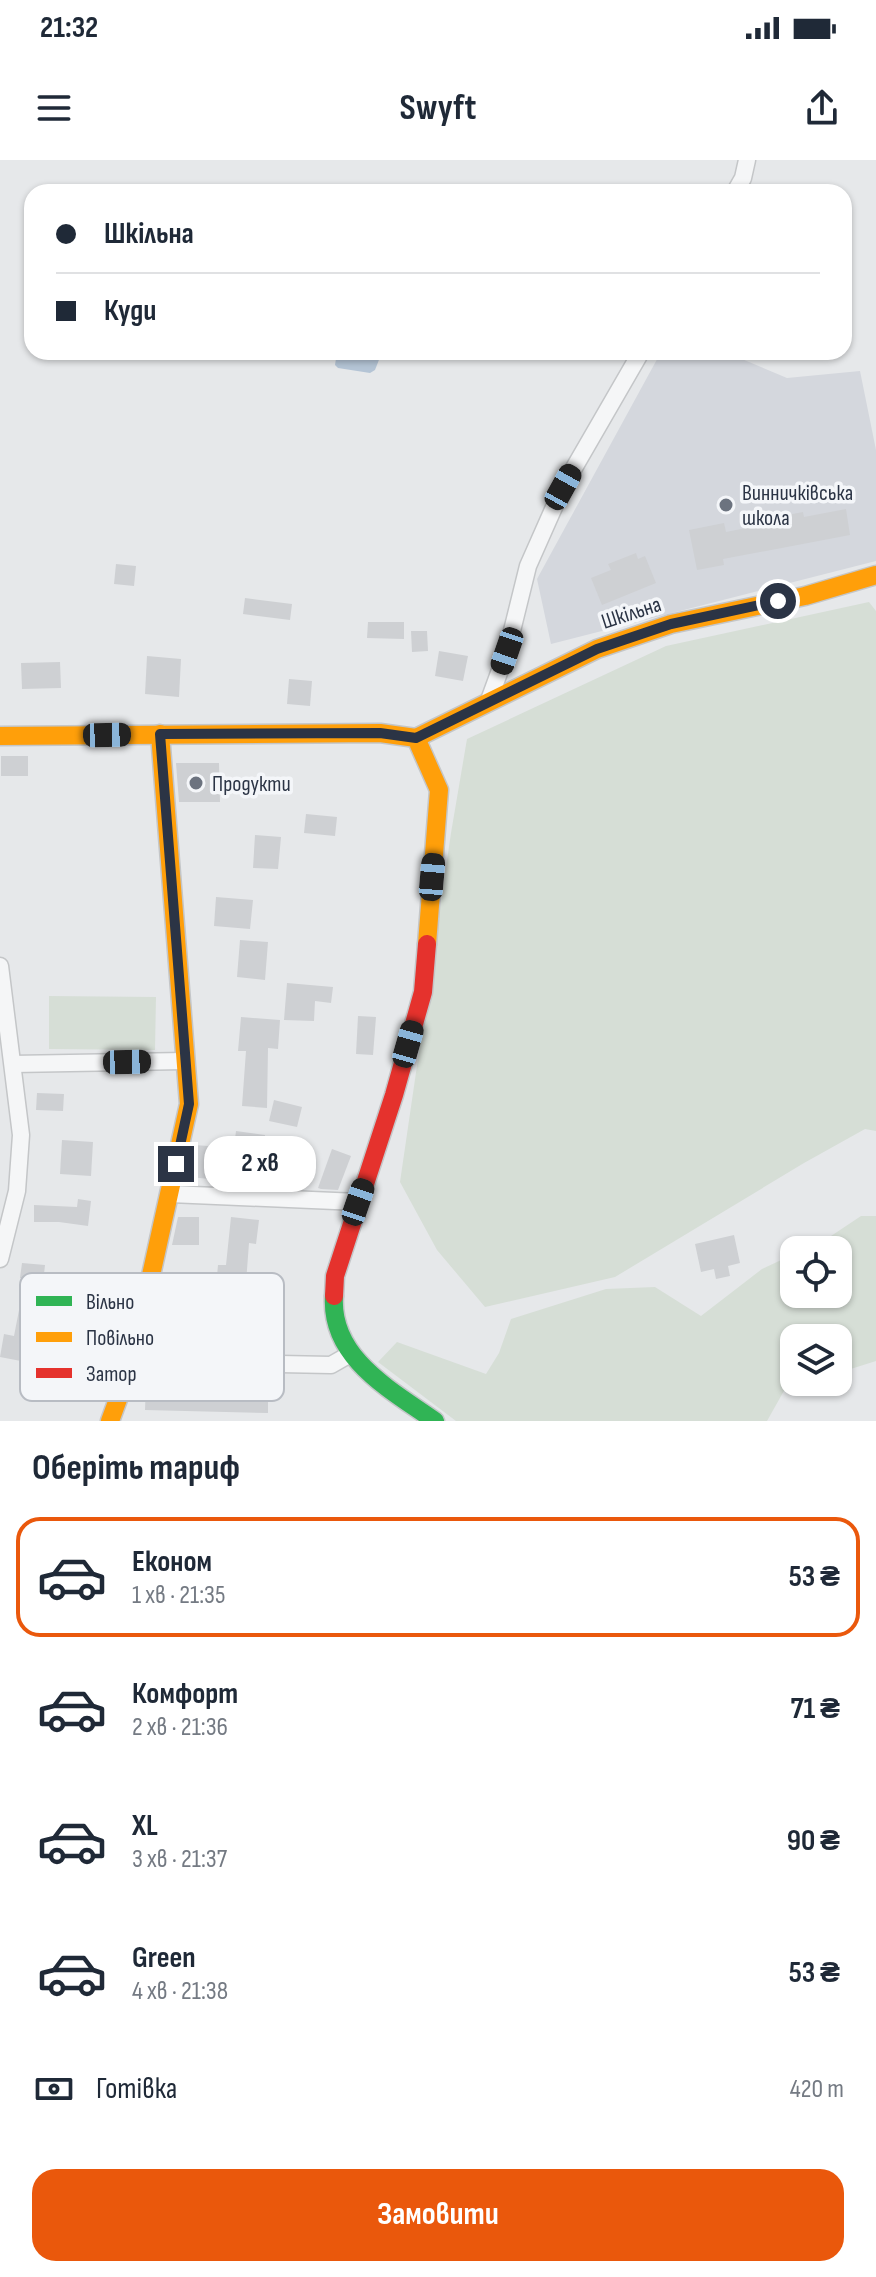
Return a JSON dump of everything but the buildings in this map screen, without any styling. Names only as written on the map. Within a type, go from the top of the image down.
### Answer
[{"type":"street","points":[[740,184],[747,160]]},
{"type":"street","points":[[488,703],[507,651],[528,566],[563,487],[636,360]]},
{"type":"street","name":"Шкільна","points":[[416,738],[611,644],[671,624],[805,596],[876,575]]},
{"type":"street","points":[[0,736],[380,733],[416,738],[439,790],[423,992],[394,1095],[335,1276],[333,1310],[340,1335],[365,1372],[435,1421]]},
{"type":"street","points":[[150,1273],[189,1104],[160,734]]},
{"type":"street","points":[[0,966],[21,1135],[17,1191],[0,1259]]},
{"type":"street","points":[[13,1064],[184,1061]]},
{"type":"street","points":[[170,1194],[358,1202]]},
{"type":"street","points":[[284,1364],[331,1365],[352,1353]]},
{"type":"street","points":[[110,1421],[117,1401]]},
{"type":"shaded area","name":"Винничківська школа","points":[[657,360],[744,360],[787,378],[860,371],[876,450],[876,561],[551,644],[537,579]]},
{"type":"shaded area","points":[[869,602],[876,611],[876,1131],[865,1129],[804,1163],[615,1277],[485,1307],[437,1250],[400,1182],[467,739],[666,646]]},
{"type":"shaded area","points":[[49,996],[156,997],[155,1050],[49,1049]]},
{"type":"shaded area","points":[[861,1216],[876,1216],[876,1361],[852,1369],[852,1324],[780,1324],[781,1396],[767,1421],[456,1421],[378,1362],[397,1342],[486,1374],[499,1353],[511,1319],[606,1289],[655,1287],[701,1316],[762,1269],[780,1261],[780,1308],[852,1308],[852,1236],[831,1236]]},
{"type":"water","points":[[336,360],[379,360],[375,370],[370,373],[335,365]]},
{"type":"traffic: fast","points":[[334,1296],[335,1318],[353,1355],[383,1384],[435,1421]]},
{"type":"traffic: slow","points":[[416,738],[597,649],[671,624],[805,596],[876,575]]},
{"type":"traffic: slow","points":[[0,736],[380,733],[416,738],[439,790],[427,944]]},
{"type":"traffic: slow","points":[[152,1273],[189,1104],[160,734]]},
{"type":"traffic: slow","points":[[110,1421],[117,1401]]},
{"type":"traffic: jam","points":[[334,1296],[335,1276],[394,1095],[423,992],[427,944]]},
{"type":"place","name":"Винничківська школа","points":[[726,505]]},
{"type":"place","name":"Продукти","points":[[196,783]]},
{"type":"route","points":[[176,1164],[189,1104],[160,734],[380,733],[416,738],[597,649],[671,624],[778,601]]}]
